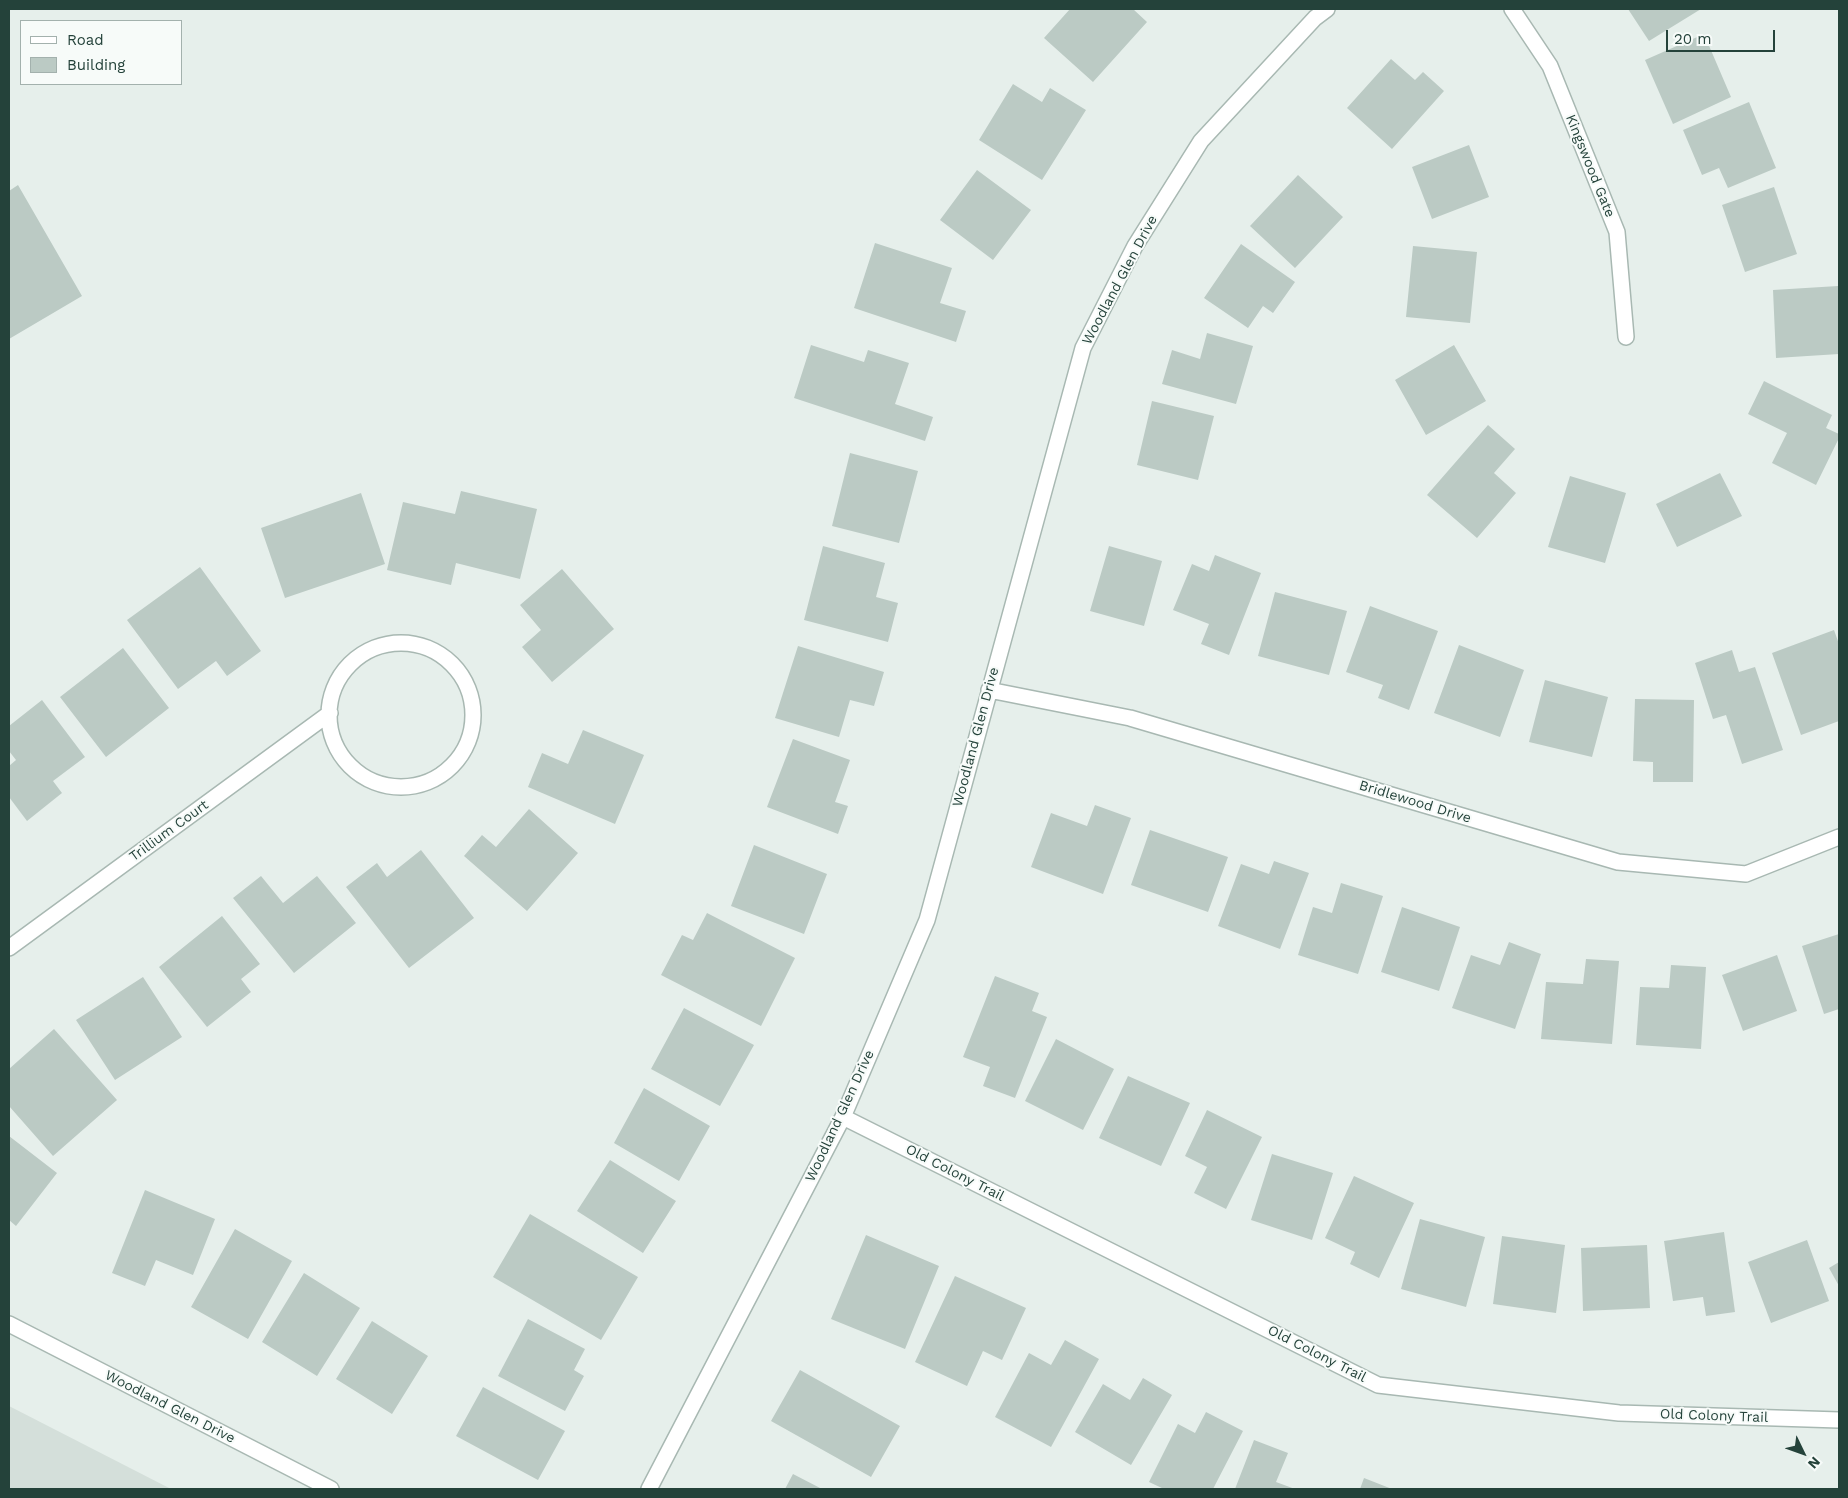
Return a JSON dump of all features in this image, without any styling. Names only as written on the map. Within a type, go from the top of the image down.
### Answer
[{"type":"street","name":"Woodland Glen Drive","points":[[649,1489],[843,1117],[927,920],[1083,348],[1134,246],[1201,141],[1315,18],[1327,9]]},
{"type":"street","name":"Kingswood Gate","points":[[1512,9],[1550,66],[1617,232],[1626,337]]},
{"type":"street","points":[[395,642],[420,645],[450,661],[467,684],[473,703],[472,728],[464,752],[447,772],[435,779],[411,787],[387,786],[364,777],[347,764],[334,742],[329,725],[330,713],[330,700],[335,684],[350,664],[380,646],[395,642]]},
{"type":"street","name":"Bridlewood Drive","points":[[989,690],[1130,718],[1618,862],[1746,874],[1839,837]]},
{"type":"street","name":"Trillium Court","points":[[9,948],[330,713]]},
{"type":"street","name":"Old Colony Trail","points":[[843,1117],[1378,1385],[1619,1412],[1839,1420]]},
{"type":"street","name":"Woodland Glen Drive","points":[[9,1324],[331,1489]]},
{"type":"shaded area","points":[[9,1406],[171,1489],[9,1489]]},
{"type":"building","points":[[1070,9],[1133,9],[1147,22],[1093,82],[1044,38]]},
{"type":"building","points":[[1628,9],[1701,9],[1649,41]]},
{"type":"building","points":[[1704,34],[1731,97],[1673,124],[1645,60]]},
{"type":"building","points":[[1391,59],[1415,80],[1423,72],[1444,91],[1392,149],[1347,108]]},
{"type":"building","points":[[1013,84],[1042,102],[1050,88],[1086,110],[1042,180],[979,140]]},
{"type":"building","points":[[1749,102],[1776,168],[1728,188],[1719,168],[1702,175],[1683,130]]},
{"type":"building","points":[[1469,145],[1489,197],[1432,219],[1412,167]]},
{"type":"building","points":[[977,170],[1031,210],[993,260],[940,220]]},
{"type":"building","points":[[1298,175],[1343,217],[1295,268],[1250,226]]},
{"type":"building","points":[[18,185],[82,296],[9,339],[9,191]]},
{"type":"building","points":[[1774,187],[1797,254],[1745,272],[1722,205]]},
{"type":"building","points":[[875,243],[952,268],[940,303],[966,311],[956,342],[854,308]]},
{"type":"building","points":[[1241,244],[1295,282],[1273,313],[1263,306],[1248,328],[1204,298]]},
{"type":"building","points":[[1413,246],[1477,252],[1470,323],[1406,317]]},
{"type":"building","points":[[1838,286],[1839,354],[1776,358],[1773,290]]},
{"type":"building","points":[[1207,333],[1253,346],[1236,404],[1162,384],[1172,350],[1200,359]]},
{"type":"building","points":[[811,345],[864,362],[868,350],[909,363],[895,404],[933,417],[925,441],[794,398]]},
{"type":"building","points":[[1454,345],[1486,401],[1426,435],[1395,380]]},
{"type":"building","points":[[1764,381],[1832,415],[1826,428],[1839,434],[1839,438],[1816,485],[1772,463],[1787,433],[1748,414]]},
{"type":"building","points":[[1152,401],[1214,416],[1198,480],[1137,465]]},
{"type":"building","points":[[1488,425],[1515,449],[1494,473],[1516,493],[1477,538],[1427,495]]},
{"type":"building","points":[[850,453],[918,471],[899,543],[832,526]]},
{"type":"building","points":[[1720,473],[1742,516],[1677,547],[1656,504]]},
{"type":"building","points":[[1570,476],[1626,493],[1605,563],[1548,547]]},
{"type":"building","points":[[461,491],[537,509],[520,579],[456,563],[451,585],[387,570],[403,502],[455,514]]},
{"type":"building","points":[[361,493],[385,564],[285,598],[261,528]]},
{"type":"building","points":[[823,546],[885,563],[876,597],[898,603],[888,642],[804,620]]},
{"type":"building","points":[[1109,546],[1162,561],[1144,626],[1090,611]]},
{"type":"building","points":[[1215,555],[1261,573],[1229,655],[1201,644],[1209,624],[1173,610],[1192,564],[1209,571]]},
{"type":"building","points":[[200,567],[261,651],[227,676],[216,661],[178,689],[127,620]]},
{"type":"building","points":[[562,569],[614,629],[552,682],[522,647],[541,630],[520,605]]},
{"type":"building","points":[[1275,592],[1347,611],[1329,675],[1258,656]]},
{"type":"building","points":[[1370,606],[1438,631],[1409,710],[1378,698],[1383,685],[1346,672]]},
{"type":"building","points":[[1834,630],[1839,644],[1839,721],[1801,735],[1772,653]]},
{"type":"building","points":[[1459,645],[1524,670],[1500,737],[1434,713]]},
{"type":"building","points":[[798,646],[884,672],[874,706],[850,700],[839,737],[775,718]]},
{"type":"building","points":[[123,648],[169,708],[106,757],[60,697]]},
{"type":"building","points":[[1732,650],[1739,672],[1755,667],[1783,750],[1742,764],[1726,715],[1713,719],[1695,663]]},
{"type":"building","points":[[1545,680],[1608,697],[1592,757],[1529,742]]},
{"type":"building","points":[[1635,699],[1694,700],[1693,782],[1653,782],[1653,762],[1633,761]]},
{"type":"building","points":[[42,700],[85,757],[53,781],[62,793],[27,821],[9,797],[9,766],[16,760],[9,751],[9,726]]},
{"type":"building","points":[[583,730],[644,755],[615,824],[528,787],[542,753],[568,764]]},
{"type":"building","points":[[793,739],[850,760],[835,802],[848,806],[838,834],[767,807]]},
{"type":"building","points":[[1095,805],[1131,818],[1103,894],[1031,867],[1051,813],[1087,826]]},
{"type":"building","points":[[529,809],[578,853],[527,911],[464,856],[482,835],[496,847]]},
{"type":"building","points":[[1150,830],[1228,857],[1208,912],[1131,885]]},
{"type":"building","points":[[754,845],[827,874],[804,934],[731,906]]},
{"type":"building","points":[[421,850],[474,918],[409,968],[346,887],[377,863],[387,877]]},
{"type":"building","points":[[1274,861],[1309,873],[1280,949],[1218,926],[1241,864],[1269,874]]},
{"type":"building","points":[[261,876],[283,903],[317,876],[356,923],[294,973],[233,898]]},
{"type":"building","points":[[1341,883],[1383,896],[1358,974],[1298,955],[1313,907],[1332,913]]},
{"type":"building","points":[[1402,907],[1460,927],[1439,991],[1381,972]]},
{"type":"building","points":[[707,913],[795,958],[761,1026],[661,975],[682,935],[693,940]]},
{"type":"building","points":[[222,916],[260,964],[241,979],[251,992],[207,1027],[159,967]]},
{"type":"building","points":[[1839,934],[1839,1009],[1824,1014],[1802,946]]},
{"type":"building","points":[[1509,942],[1541,954],[1515,1029],[1452,1008],[1471,955],[1500,965]]},
{"type":"building","points":[[1777,955],[1797,1011],[1743,1031],[1722,975]]},
{"type":"building","points":[[1586,959],[1619,961],[1612,1044],[1541,1039],[1546,982],[1583,984]]},
{"type":"building","points":[[1671,965],[1706,967],[1701,1049],[1636,1045],[1640,987],[1669,988]]},
{"type":"building","points":[[995,976],[1039,993],[1032,1011],[1047,1017],[1015,1098],[983,1086],[990,1067],[963,1057]]},
{"type":"building","points":[[143,977],[182,1037],[115,1080],[76,1020]]},
{"type":"building","points":[[684,1008],[754,1045],[720,1106],[651,1069]]},
{"type":"building","points":[[54,1029],[117,1100],[53,1156],[9,1106],[9,1069]]},
{"type":"building","points":[[1056,1039],[1114,1069],[1083,1130],[1025,1101]]},
{"type":"building","points":[[1128,1076],[1190,1103],[1161,1166],[1099,1138]]},
{"type":"building","points":[[644,1088],[710,1126],[679,1181],[614,1143]]},
{"type":"building","points":[[1207,1110],[1262,1137],[1226,1209],[1194,1193],[1207,1167],[1185,1156]]},
{"type":"building","points":[[9,1136],[57,1173],[16,1226],[9,1220]]},
{"type":"building","points":[[1272,1154],[1333,1173],[1312,1240],[1251,1220]]},
{"type":"building","points":[[610,1160],[676,1201],[643,1253],[577,1211]]},
{"type":"building","points":[[1354,1176],[1414,1203],[1379,1278],[1350,1264],[1355,1252],[1325,1238]]},
{"type":"building","points":[[145,1190],[215,1219],[193,1275],[156,1260],[145,1286],[112,1273]]},
{"type":"building","points":[[530,1214],[638,1277],[601,1340],[493,1277]]},
{"type":"building","points":[[1420,1219],[1485,1237],[1466,1307],[1401,1289]]},
{"type":"building","points":[[235,1229],[292,1261],[248,1339],[191,1307]]},
{"type":"building","points":[[1724,1232],[1735,1312],[1706,1316],[1703,1297],[1673,1301],[1664,1241]]},
{"type":"building","points":[[866,1235],[939,1266],[905,1349],[831,1319]]},
{"type":"building","points":[[1502,1236],[1565,1245],[1556,1313],[1493,1304]]},
{"type":"building","points":[[1807,1240],[1829,1301],[1771,1323],[1748,1262]]},
{"type":"building","points":[[1647,1245],[1650,1308],[1583,1311],[1581,1248]]},
{"type":"building","points":[[1839,1262],[1839,1286],[1829,1268]]},
{"type":"building","points":[[304,1273],[360,1308],[317,1376],[262,1342]]},
{"type":"building","points":[[955,1276],[1026,1308],[1002,1360],[983,1351],[967,1386],[915,1362]]},
{"type":"building","points":[[528,1319],[585,1349],[574,1370],[584,1376],[565,1411],[498,1376]]},
{"type":"building","points":[[372,1321],[428,1356],[392,1414],[336,1379]]},
{"type":"building","points":[[1065,1340],[1099,1359],[1051,1447],[995,1417],[1029,1353],[1051,1365]]},
{"type":"building","points":[[800,1370],[900,1426],[871,1477],[771,1421]]},
{"type":"building","points":[[1143,1378],[1172,1395],[1131,1465],[1075,1432],[1103,1384],[1130,1400]]},
{"type":"building","points":[[483,1387],[565,1431],[538,1480],[456,1436]]},
{"type":"building","points":[[1206,1412],[1243,1431],[1213,1489],[1164,1489],[1149,1482],[1178,1424],[1195,1433]]},
{"type":"building","points":[[1254,1440],[1288,1453],[1276,1482],[1295,1489],[1235,1489]]},
{"type":"building","points":[[793,1474],[822,1489],[785,1489]]},
{"type":"building","points":[[1364,1478],[1392,1489],[1360,1489]]}]
